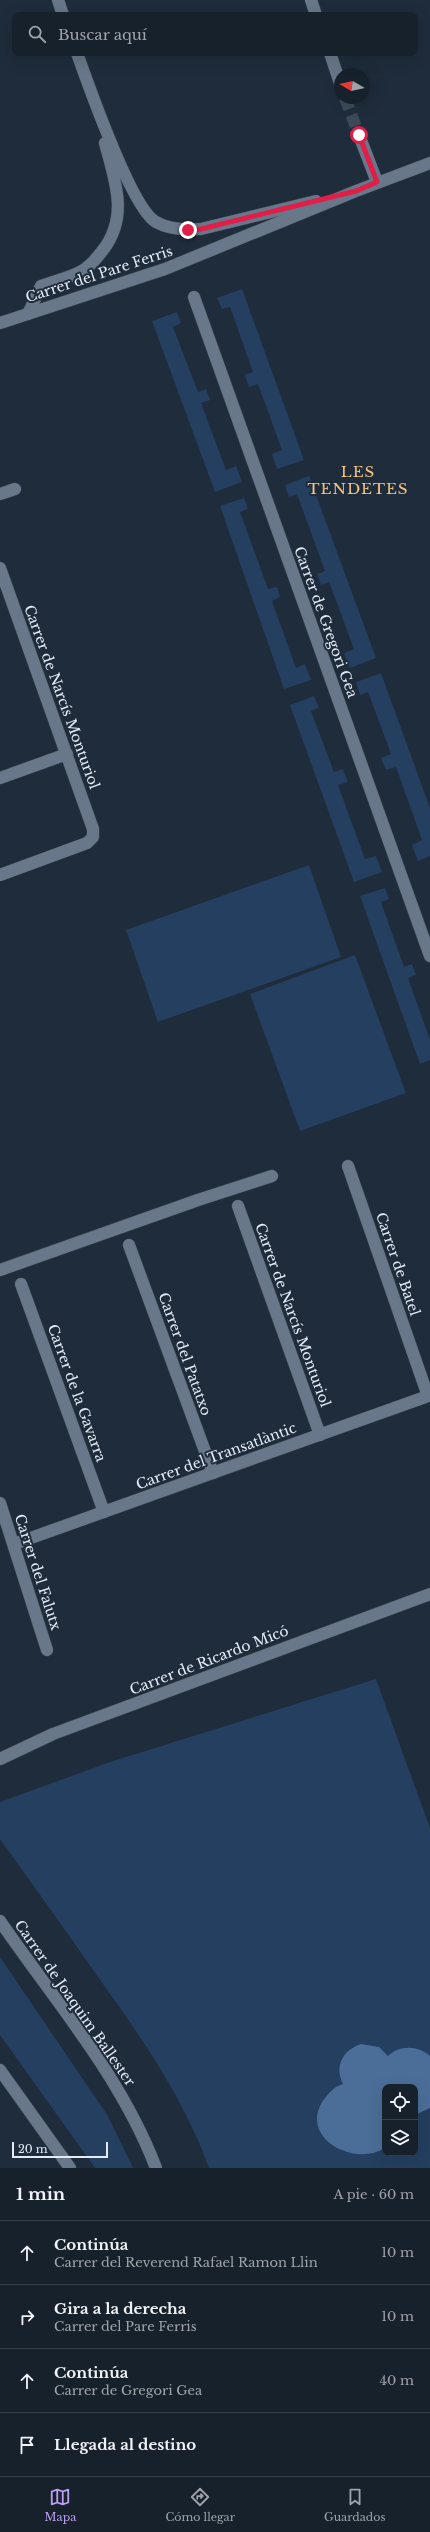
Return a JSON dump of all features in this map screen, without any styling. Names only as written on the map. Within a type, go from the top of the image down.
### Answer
[{"type":"street","points":[[58,0],[62,12]]},
{"type":"street","points":[[311,0],[315,12]]},
{"type":"street","points":[[28,314],[41,286],[78,273],[90,266],[115,231],[119,213],[119,198],[96,108],[78,56]]},
{"type":"street","points":[[331,56],[335,68]]},
{"type":"street","points":[[96,108],[141,206],[156,222],[188,230],[201,229],[356,191]]},
{"type":"street","points":[[359,135],[377,182]]},
{"type":"street","name":"Carrer del Pare Ferris","points":[[0,323],[165,270],[377,182],[430,163]]},
{"type":"street","name":"Carrer de Gregori Gea","points":[[194,297],[430,956]]},
{"type":"street","points":[[0,494],[15,489]]},
{"type":"street","name":"Carrer de Narcís Monturiol","points":[[0,568],[93,829],[93,837],[87,843],[0,875]]},
{"type":"street","points":[[0,778],[67,754]]},
{"type":"street","name":"Carrer de Batel","points":[[348,1166],[428,1396]]},
{"type":"street","points":[[0,1270],[198,1200],[272,1176]]},
{"type":"street","name":"Carrer de Narcís Monturiol","points":[[238,1206],[320,1435]]},
{"type":"street","name":"Carrer del Patatxo","points":[[129,1245],[213,1473]]},
{"type":"street","name":"Carrer de la Gavarra","points":[[21,1284],[104,1512]]},
{"type":"street","name":"Carrer del Transatlàntic","points":[[14,1544],[428,1396]]},
{"type":"street","name":"Carrer del Falutx","points":[[0,1503],[47,1650]]},
{"type":"street","name":"Carrer de Ricardo Micó","points":[[0,1759],[53,1734],[430,1594]]},
{"type":"street","name":"Carrer de Joaquim Ballester","points":[[1,1922],[110,2075],[145,2139],[156,2168]]},
{"type":"street","points":[[0,2070],[70,2168]]},
{"type":"shaded area","points":[[242,289],[304,460],[277,469],[272,454],[282,450],[258,384],[249,387],[245,375],[253,372],[230,307],[222,309],[217,298]]},
{"type":"shaded area","points":[[177,312],[181,323],[173,327],[198,392],[206,389],[210,400],[201,403],[226,470],[236,466],[242,482],[215,492],[152,321]]},
{"type":"shaded area","points":[[309,476],[376,658],[350,668],[344,653],[354,649],[329,582],[321,585],[317,574],[325,571],[297,494],[289,497],[285,485]]},
{"type":"shaded area","points":[[244,498],[248,509],[240,512],[268,589],[277,587],[280,597],[272,601],[296,668],[305,664],[311,680],[284,689],[220,506]]},
{"type":"shaded area","points":[[381,673],[430,808],[430,856],[418,861],[412,845],[422,840],[396,767],[386,770],[381,758],[391,754],[368,692],[360,695],[356,682]]},
{"type":"shaded area","points":[[314,696],[319,708],[311,711],[334,772],[343,769],[348,782],[338,785],[365,859],[376,856],[382,872],[354,882],[290,705]]},
{"type":"shaded area","points":[[309,865],[341,957],[158,1022],[126,930]]},
{"type":"shaded area","points":[[385,888],[389,899],[381,902],[404,967],[412,964],[416,975],[408,978],[430,1040],[430,1060],[420,1064],[360,896]]},
{"type":"shaded area","points":[[355,955],[406,1093],[300,1131],[250,994]]},
{"type":"shaded area","points":[[376,1679],[430,1828],[430,2168],[209,2168],[187,2117],[145,2045],[0,1839],[0,1802],[110,1762]]},
{"type":"shaded area","points":[[0,1957],[108,2116],[133,2168],[95,2168],[0,2035]]},
{"type":"shaded area","points":[[361,2044],[379,2047],[388,2056],[392,2052],[403,2048],[414,2048],[425,2052],[430,2056],[430,2108],[418,2114],[418,2084],[382,2084],[382,2149],[372,2153],[358,2154],[344,2151],[332,2145],[323,2136],[318,2125],[318,2112],[325,2098],[335,2088],[343,2084],[339,2071],[342,2060],[349,2050]]},
{"type":"tunnel","points":[[347,104],[359,135]]},
{"type":"district","name":"LES TENDETES","points":[[358,480]]},
{"type":"route","points":[[188,230],[201,229],[356,191],[377,182],[359,135]]}]
